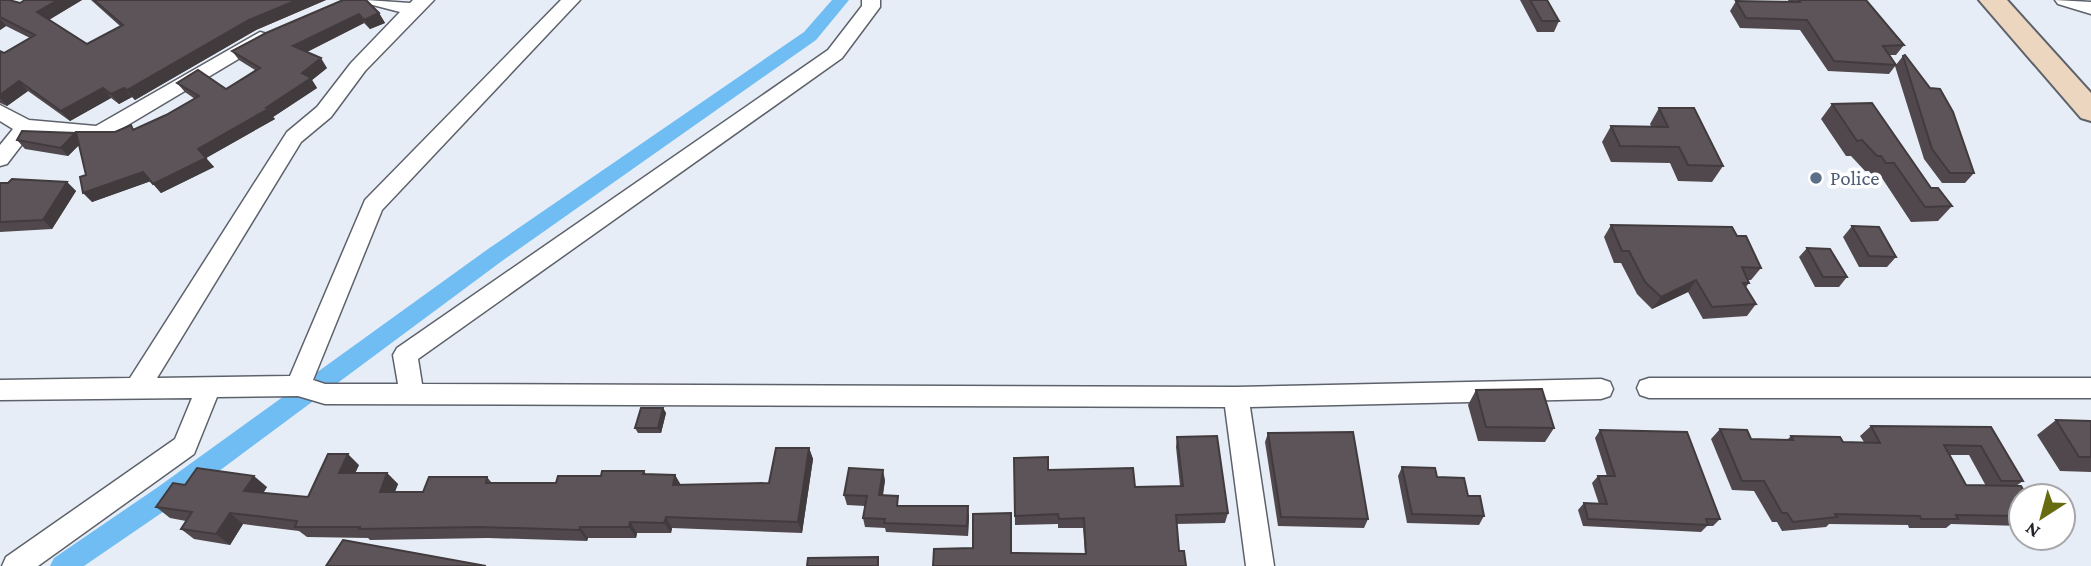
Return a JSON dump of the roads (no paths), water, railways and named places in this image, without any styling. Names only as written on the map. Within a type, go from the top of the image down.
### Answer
[{"type":"main road","points":[[1992,0],[2091,111]]},
{"type":"main road","points":[[2020,0],[2091,79]]},
{"type":"street","points":[[375,0],[419,5]]},
{"type":"street","points":[[298,386],[373,206],[571,0]]},
{"type":"street","points":[[412,394],[405,355],[835,54],[871,7],[871,0]]},
{"type":"street","points":[[2063,0],[2091,8]]},
{"type":"street","points":[[138,387],[294,137],[324,112],[358,67],[419,5]]},
{"type":"street","points":[[0,112],[26,127],[99,133],[207,67],[275,32]]},
{"type":"street","points":[[0,159],[26,127]]},
{"type":"street","points":[[0,390],[298,386],[325,394],[1236,397],[1601,389]]},
{"type":"street","points":[[16,566],[185,446],[209,387]]},
{"type":"street","points":[[1649,388],[2091,388]]},
{"type":"street","points":[[1236,397],[1260,566]]},
{"type":"waterway","points":[[63,566],[167,495],[495,255],[810,36],[841,0]]},
{"type":"place","name":"Police","points":[[1816,178]]}]
